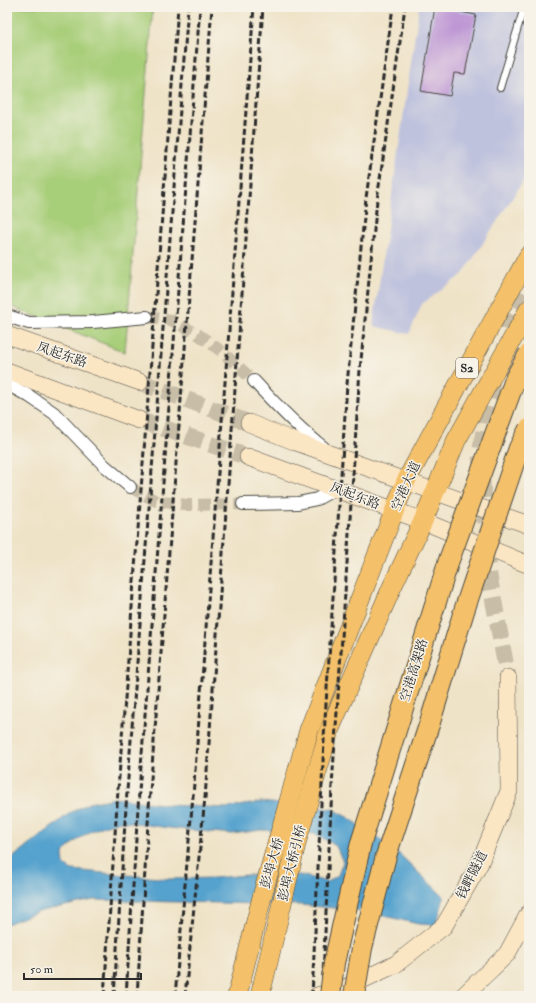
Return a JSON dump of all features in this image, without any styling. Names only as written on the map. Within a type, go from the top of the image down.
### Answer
[{"type":"highway","name":"空港高架路","points":[[330,996],[334,963],[361,843],[393,738],[449,560],[516,377],[529,354]]},
{"type":"highway","points":[[354,996],[362,948],[386,856],[430,722],[464,611],[519,448],[529,428]]},
{"type":"main road","name":"空港大道","points":[[309,730],[406,481],[529,255]]},
{"type":"main road","points":[[423,521],[456,441],[529,309]]},
{"type":"main road","name":"凤起东路","points":[[7,335],[140,382]]},
{"type":"main road","points":[[7,371],[139,420]]},
{"type":"main road","points":[[249,423],[333,455],[529,525]]},
{"type":"main road","name":"凤起东路","points":[[248,457],[423,521],[529,565]]},
{"type":"main road","name":"彭埠大桥引桥","points":[[260,996],[297,840],[329,731],[392,587],[423,521]]},
{"type":"main road","name":"钱畔隧道","points":[[317,996],[345,988],[396,964],[444,926],[479,865],[509,791],[508,678]]},
{"type":"main road","name":"彭埠大桥","points":[[238,996],[263,893],[309,730]]},
{"type":"main road","points":[[462,996],[508,954],[529,914]]},
{"type":"street","points":[[7,316],[29,323],[93,322],[147,318]]},
{"type":"street","points":[[254,381],[276,406],[307,435],[333,455]]},
{"type":"street","points":[[7,384],[29,396],[54,413],[104,465],[130,487]]},
{"type":"street","points":[[243,504],[298,503],[317,498],[335,489]]},
{"type":"lane","points":[[500,88],[524,7]]},
{"type":"shaded area","points":[[419,7],[529,7],[529,172],[463,274],[422,304],[409,334],[373,326]]},
{"type":"green space","points":[[7,7],[153,7],[125,352],[7,305]]},
{"type":"water","points":[[115,798],[169,805],[226,808],[261,802],[332,809],[349,818],[393,848],[444,897],[440,912],[435,925],[418,924],[364,911],[302,905],[93,900],[37,912],[7,924],[7,862],[70,813],[89,803]],"holes":[[[120,821],[169,828],[232,834],[261,830],[316,834],[336,846],[343,862],[338,875],[328,882],[300,875],[246,875],[213,878],[169,879],[72,870],[64,865],[63,853],[83,836],[89,832]]]},
{"type":"building","points":[[435,7],[476,15],[465,74],[454,73],[450,96],[421,91]]},
{"type":"tunnel","points":[[507,331],[529,287]]},
{"type":"tunnel","points":[[147,317],[171,320],[199,335],[221,351],[254,381]]},
{"type":"tunnel","points":[[485,523],[480,455],[492,381]]},
{"type":"tunnel","points":[[140,382],[249,423]]},
{"type":"tunnel","points":[[139,420],[248,457]]},
{"type":"tunnel","points":[[130,487],[156,501],[187,505],[243,504]]},
{"type":"tunnel","points":[[487,548],[489,576],[508,678]]},
{"type":"railway","points":[[104,996],[118,790],[178,7]]},
{"type":"railway","points":[[114,996],[127,791],[188,7]]},
{"type":"railway","points":[[126,996],[139,792],[200,7]]},
{"type":"railway","points":[[137,996],[150,792],[212,7]]},
{"type":"railway","points":[[175,996],[193,796],[254,7]]},
{"type":"railway","points":[[185,996],[205,798],[263,7]]},
{"type":"railway","points":[[312,996],[325,719],[347,384],[366,198],[393,7]]},
{"type":"railway","points":[[322,996],[332,786],[360,370],[377,200],[405,7]]}]
